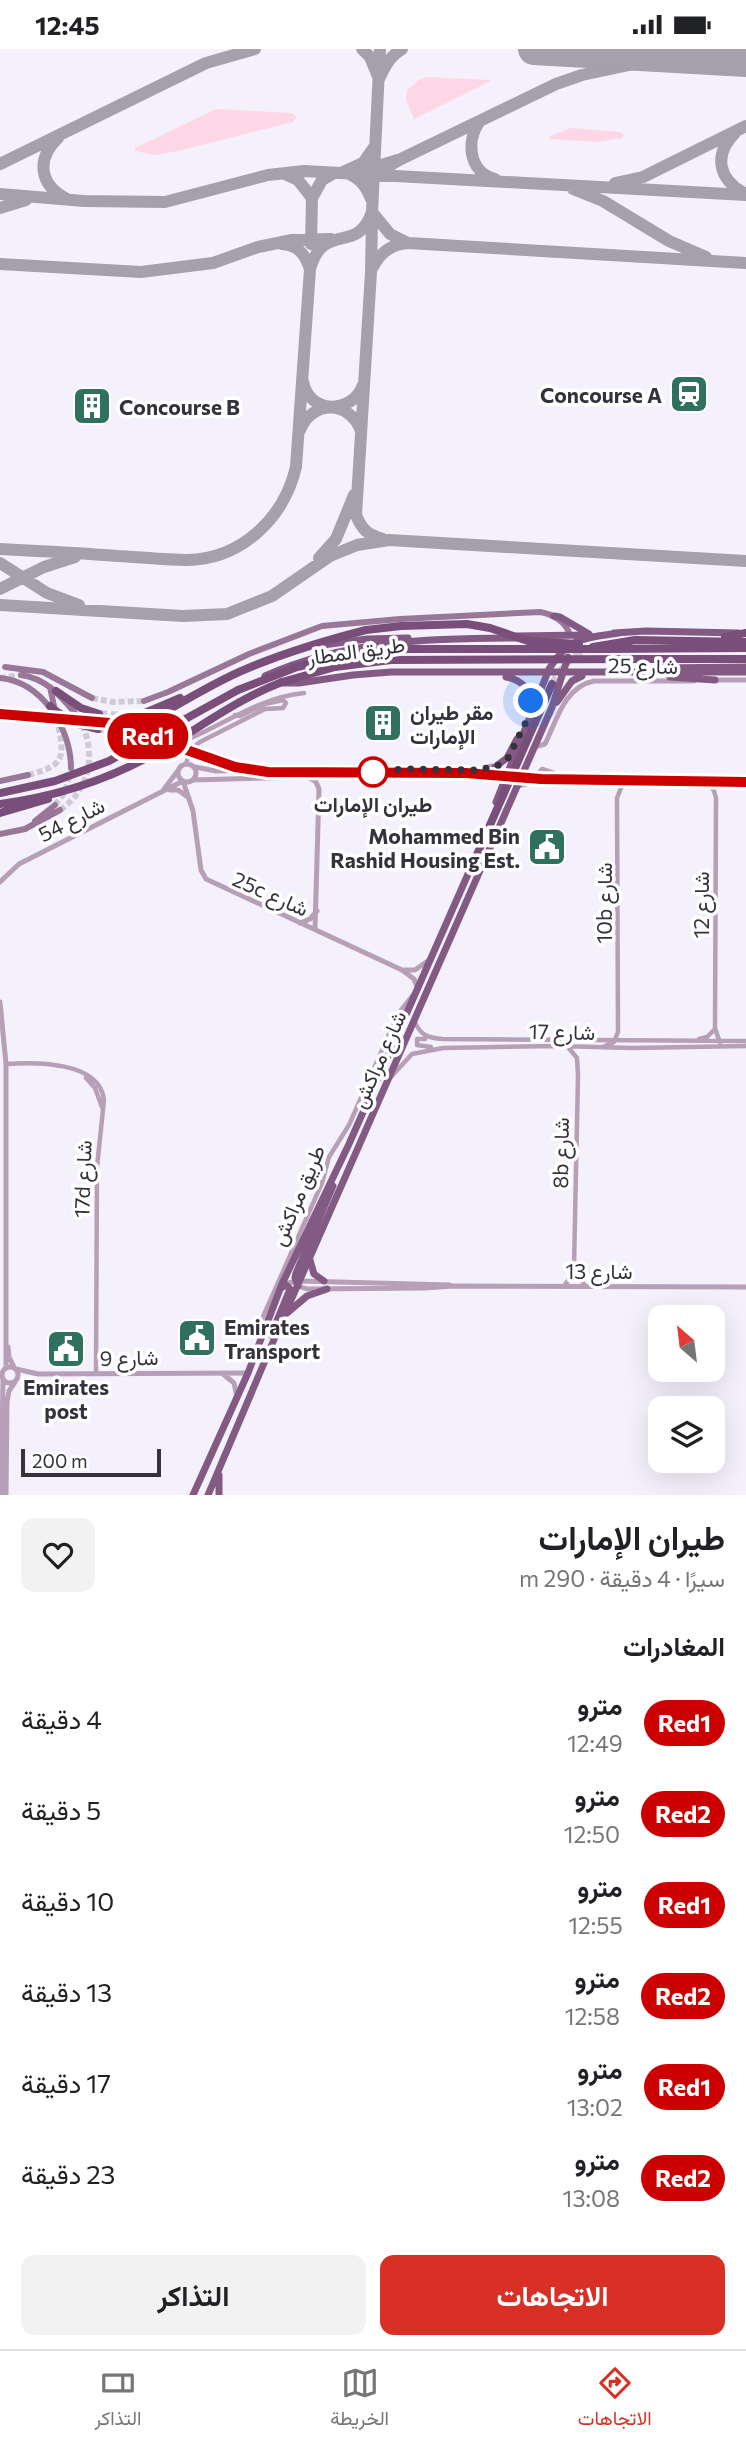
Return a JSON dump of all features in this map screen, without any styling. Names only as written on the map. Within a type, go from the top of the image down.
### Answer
[{"type":"highway","points":[[148,716],[237,673],[295,651],[366,630],[467,624],[490,628],[528,641],[606,649]]},
{"type":"highway","points":[[593,647],[621,641],[728,637],[746,633]]},
{"type":"highway","points":[[654,640],[746,642]]},
{"type":"highway","name":"طريق المطار","points":[[0,793],[55,781],[108,761],[238,690],[296,667],[376,651],[746,648]]},
{"type":"highway","name":"طريق المطار","points":[[0,804],[83,784],[118,772],[163,749],[243,699],[282,683],[335,667],[391,660],[746,659]]},
{"type":"highway","points":[[475,859],[552,684]]},
{"type":"highway","points":[[53,689],[81,708],[99,714]]},
{"type":"highway","points":[[52,708],[78,724],[98,729]]},
{"type":"highway","points":[[0,813],[65,794],[83,784]]},
{"type":"main road","points":[[144,701],[267,646],[322,626],[536,612],[560,617],[590,635]]},
{"type":"main road","points":[[554,616],[567,627],[570,643]]},
{"type":"main road","points":[[497,638],[570,643],[619,633]]},
{"type":"main road","points":[[508,773],[547,674],[570,643],[590,635],[619,633],[746,633]]},
{"type":"main road","points":[[295,651],[367,639],[401,637],[416,641]]},
{"type":"main road","points":[[238,690],[277,670],[314,657],[371,645],[416,641],[546,639],[555,643],[562,653],[565,670]]},
{"type":"main road","name":"شارع مراكش","points":[[208,1495],[298,1283],[552,708],[565,670],[570,643]]},
{"type":"main road","points":[[436,673],[534,670],[552,665]]},
{"type":"main road","points":[[5,667],[47,674],[92,698]]},
{"type":"main road","points":[[282,683],[367,674],[547,674],[565,670],[592,673],[671,667],[746,667]]},
{"type":"main road","points":[[28,669],[32,677]]},
{"type":"main road","points":[[640,671],[746,672]]},
{"type":"main road","points":[[653,672],[666,676],[715,680]]},
{"type":"main road","points":[[552,708],[572,681],[592,673]]},
{"type":"main road","points":[[485,674],[514,679],[527,689],[531,705],[508,764],[508,773]]},
{"type":"main road","points":[[21,675],[32,677],[53,689],[75,713]]},
{"type":"main road","points":[[0,678],[23,685],[52,708],[67,740],[71,768]]},
{"type":"main road","points":[[52,708],[53,689]]},
{"type":"main road","points":[[495,767],[508,758],[522,729]]},
{"type":"main road","name":"شارع مراكش","points":[[194,1495],[261,1342],[281,1286],[432,958],[475,859],[479,842],[508,773]]},
{"type":"main road","points":[[0,781],[28,775]]},
{"type":"main road","points":[[0,833],[29,824],[58,808]]},
{"type":"main road","points":[[298,1283],[297,1271],[332,1189],[333,1177]]},
{"type":"main road","points":[[284,1316],[307,1296],[326,1285],[314,1273],[310,1258]]},
{"type":"main road","points":[[271,1346],[271,1334],[290,1289],[286,1285],[281,1286]]},
{"type":"main road","points":[[194,1495],[209,1470],[211,1456]]},
{"type":"main road","points":[[219,1495],[220,1466]]},
{"type":"street","name":"شارع 25","points":[[534,747],[545,744],[567,698],[574,689],[588,682],[746,680]]},
{"type":"street","points":[[163,749],[181,743],[268,700],[304,693]]},
{"type":"street","points":[[235,715],[240,716],[273,702],[283,700],[286,703],[283,708],[260,711],[200,742],[190,750],[187,764],[179,770],[178,775],[183,781],[333,776]]},
{"type":"street","points":[[187,764],[215,771],[333,768]]},
{"type":"street","points":[[192,781],[197,774],[195,767]]},
{"type":"street","points":[[402,769],[477,770],[495,767],[498,773],[490,779],[477,776],[407,776]]},
{"type":"street","points":[[538,781],[537,772],[542,769],[574,780],[746,785]]},
{"type":"street","name":"شارع 54","points":[[162,791],[179,770]]},
{"type":"street","points":[[308,777],[316,782],[319,789],[315,929]]},
{"type":"street","points":[[515,787],[538,781],[746,778]]},
{"type":"street","name":"شارع 54","points":[[0,882],[19,863],[183,781]]},
{"type":"street","name":"25c شارع","points":[[183,781],[189,797],[201,870],[206,879],[402,970],[414,979],[417,991]]},
{"type":"street","name":"25c شارع","points":[[189,797],[192,781]]},
{"type":"street","name":"10b شارع","points":[[623,783],[617,798],[619,1025],[621,1034],[627,1040]]},
{"type":"street","name":"شارع 12","points":[[709,784],[716,799],[715,1028],[724,1047]]},
{"type":"street","points":[[162,791],[177,790],[189,797]]},
{"type":"street","points":[[300,923],[317,912]]},
{"type":"street","points":[[402,970],[415,970],[432,958]]},
{"type":"street","name":"طريق مراكش","points":[[261,1342],[259,1329],[262,1319],[322,1183],[329,1157],[352,1119],[398,1014],[417,991]]},
{"type":"street","points":[[0,1002],[6,1064],[3,1190],[6,1333],[6,1368],[3,1372],[4,1495]]},
{"type":"street","points":[[414,1020],[425,1036],[443,1039]]},
{"type":"street","name":"10b شارع","points":[[615,1040],[619,1025]]},
{"type":"street","points":[[692,1041],[707,1037],[715,1028]]},
{"type":"street","points":[[443,1039],[432,1041],[422,1037],[416,1041],[419,1046],[443,1048]]},
{"type":"street","name":"شارع 17","points":[[443,1039],[746,1043]]},
{"type":"street","points":[[601,1048],[615,1040]]},
{"type":"street","name":"شارع 17","points":[[389,1078],[412,1054],[443,1048],[724,1047],[746,1043]]},
{"type":"street","name":"8b شارع","points":[[564,1286],[571,1277],[574,1266],[578,1063],[575,1053],[566,1046]]},
{"type":"street","name":"17d شارع","points":[[6,1064],[48,1063],[78,1072],[93,1079],[100,1087],[104,1100],[96,1167],[96,1373]]},
{"type":"street","name":"8b شارع","points":[[574,1266],[585,1286]]},
{"type":"street","name":"شارع 13","points":[[281,1286],[298,1283],[307,1289],[326,1285],[425,1288],[746,1287]]},
{"type":"street","points":[[4,1495],[7,1402],[9,1391],[19,1373],[9,1357],[6,1333]]},
{"type":"street","points":[[6,1368],[15,1368]]},
{"type":"street","name":"شارع 9","points":[[15,1368],[38,1374],[248,1373]]},
{"type":"street","points":[[220,1373],[232,1380],[237,1398]]},
{"type":"street","name":"شارع 9","points":[[16,1381],[38,1374]]},
{"type":"street","points":[[3,1379],[8,1383],[16,1381]]},
{"type":"shaded area","points":[[427,77],[491,81],[414,119],[406,99],[407,90]]},
{"type":"shaded area","points":[[216,109],[292,113],[297,117],[293,122],[178,151],[154,155],[135,151],[135,148]]},
{"type":"shaded area","points":[[570,128],[621,132],[624,135],[622,138],[598,142],[549,139]]},
{"type":"taxiway","points":[[0,164],[206,63],[255,49]]},
{"type":"taxiway","points":[[362,49],[370,57],[379,79],[388,62],[402,49]]},
{"type":"taxiway","points":[[380,49],[372,212],[390,234],[408,243],[746,263]]},
{"type":"taxiway","points":[[642,49],[694,58]]},
{"type":"taxiway","points":[[401,159],[556,84],[582,75],[667,57]]},
{"type":"taxiway","points":[[480,121],[473,137],[472,155],[479,170],[495,179]]},
{"type":"taxiway","points":[[615,183],[643,177],[746,126]]},
{"type":"taxiway","points":[[735,133],[723,150],[722,167],[729,182],[746,194]]},
{"type":"taxiway","points":[[58,138],[46,154],[44,171],[51,187],[67,199]]},
{"type":"taxiway","points":[[371,199],[361,182],[343,172],[363,163],[375,146]]},
{"type":"taxiway","points":[[368,169],[401,159],[387,167],[380,175]]},
{"type":"taxiway","points":[[0,194],[84,201],[165,202],[268,175],[304,171],[746,195]]},
{"type":"taxiway","points":[[312,198],[322,180],[334,173]]},
{"type":"taxiway","points":[[285,174],[298,180],[312,198],[311,244]]},
{"type":"taxiway","points":[[573,189],[603,201],[669,241],[706,257]]},
{"type":"taxiway","points":[[0,208],[26,200]]},
{"type":"taxiway","points":[[0,549],[187,560],[226,552],[258,532],[282,503],[296,467],[310,269],[316,254],[323,246],[358,233],[366,225],[372,212]]},
{"type":"taxiway","points":[[372,219],[356,515],[366,531],[383,539]]},
{"type":"taxiway","points":[[0,264],[141,272],[213,263],[258,247],[292,240],[331,239]]},
{"type":"taxiway","points":[[373,267],[387,250],[408,243]]},
{"type":"taxiway","points":[[282,244],[300,251],[310,269]]},
{"type":"taxiway","points":[[303,381],[313,400],[331,407],[350,402],[363,385]]},
{"type":"taxiway","points":[[300,430],[313,413],[331,408],[349,414],[361,431]]},
{"type":"taxiway","points":[[319,558],[336,539],[354,495]]},
{"type":"taxiway","points":[[0,605],[183,616],[227,614],[272,596],[330,556],[357,545],[389,540],[746,561]]},
{"type":"taxiway","points":[[0,589],[44,567],[75,557]]},
{"type":"taxiway","points":[[0,563],[47,593],[79,605]]},
{"type":"runway","points":[[534,49],[746,61]]},
{"type":"tunnel","points":[[552,684],[568,661],[587,649]]},
{"type":"tunnel","points":[[0,678],[21,675]]},
{"type":"tunnel","points":[[92,698],[113,702],[144,701]]},
{"type":"tunnel","points":[[99,714],[123,716],[147,712]]},
{"type":"tunnel","points":[[60,810],[79,790],[88,765],[87,739],[75,713]]},
{"type":"tunnel","points":[[98,729],[124,729],[149,721]]},
{"type":"tunnel","points":[[28,775],[48,768],[59,760],[61,746],[58,725]]},
{"type":"tunnel","points":[[333,768],[402,769]]},
{"type":"tunnel","points":[[55,805],[65,792],[70,773]]},
{"type":"tunnel","points":[[333,776],[407,776]]},
{"type":"railway","points":[[0,714],[110,723],[235,767],[268,772],[466,773],[541,779],[746,782]]},
{"type":"metro line","name":"Red1","points":[[0,714],[110,723],[235,767],[268,772],[466,773],[541,779],[746,782]]},
{"type":"place","name":"Concourse A","points":[[689,394]]},
{"type":"place","name":"Concourse B","points":[[92,406]]},
{"type":"place","name":"مقر طيران الإمارات","points":[[383,723]]},
{"type":"place","name":"طيران الإمارات","points":[[373,772]]},
{"type":"place","name":"Mohammed Bin Rashid Housing Est.","points":[[547,847]]},
{"type":"place","name":"Emirates Transport","points":[[197,1338]]},
{"type":"place","name":"Emirates post","points":[[66,1349]]},
{"type":"route","points":[[373,772],[402,769],[477,770],[495,767],[508,758],[530,714],[531,701]]}]
